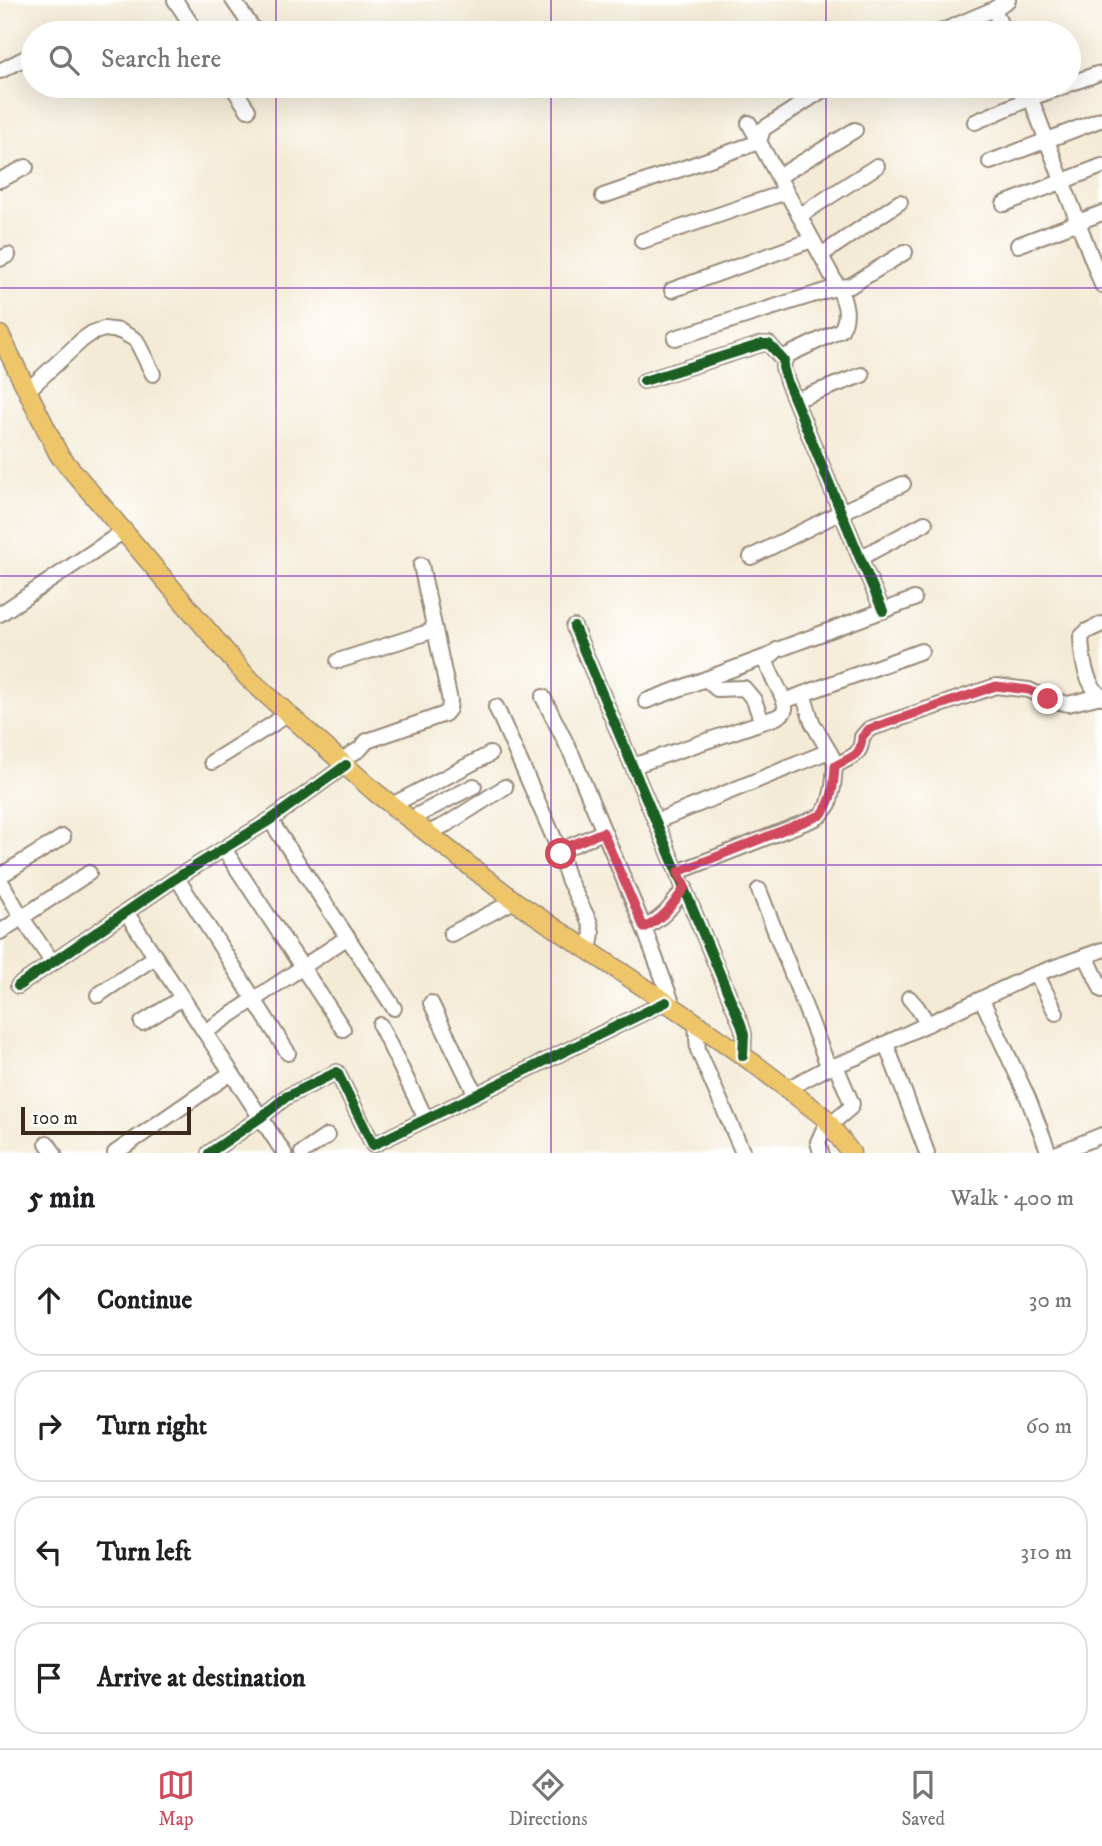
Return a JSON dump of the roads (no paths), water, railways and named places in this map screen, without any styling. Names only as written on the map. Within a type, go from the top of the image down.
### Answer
[{"type":"main road","points":[[0,335],[59,455],[247,677],[392,805],[514,901],[743,1056],[824,1117],[851,1153]]},
{"type":"street","points":[[175,0],[189,21]]},
{"type":"street","points":[[233,0],[248,21]]},
{"type":"street","points":[[966,21],[1008,0]]},
{"type":"street","points":[[994,9],[999,21]]},
{"type":"street","points":[[0,71],[21,60]]},
{"type":"street","points":[[1081,80],[1097,74]]},
{"type":"street","points":[[240,98],[248,110]]},
{"type":"street","points":[[760,142],[763,129],[811,98]]},
{"type":"street","points":[[975,122],[1017,98]]},
{"type":"street","points":[[1030,98],[1078,223],[1098,261],[1102,285]]},
{"type":"street","points":[[990,162],[1102,119]]},
{"type":"street","points":[[749,123],[838,287],[847,314],[841,330],[788,355],[783,361]]},
{"type":"street","points":[[778,177],[855,130]]},
{"type":"street","points":[[603,196],[760,142]]},
{"type":"street","points":[[799,216],[877,166]]},
{"type":"street","points":[[1004,204],[1102,166]]},
{"type":"street","points":[[0,180],[26,167]]},
{"type":"street","points":[[642,241],[786,192]]},
{"type":"street","points":[[821,255],[900,202]]},
{"type":"street","points":[[1018,245],[1102,213]]},
{"type":"street","points":[[672,290],[812,240]]},
{"type":"street","points":[[675,338],[838,287],[850,286],[905,252]]},
{"type":"street","points":[[27,391],[82,340],[104,329],[120,331],[136,340],[153,374]]},
{"type":"street","points":[[645,380],[769,344],[783,361],[795,400],[883,611]]},
{"type":"street","points":[[795,400],[862,375]]},
{"type":"street","points":[[751,557],[903,484]]},
{"type":"street","points":[[860,558],[925,523]]},
{"type":"street","points":[[0,614],[124,531]]},
{"type":"street","points":[[18,986],[177,878],[270,820],[368,741],[444,714],[449,709],[450,701],[421,565]]},
{"type":"street","points":[[646,701],[914,599]]},
{"type":"street","points":[[1101,697],[1090,685],[1081,637],[1102,624]]},
{"type":"street","points":[[574,627],[741,1024],[745,1044],[743,1056]]},
{"type":"street","points":[[338,662],[435,630]]},
{"type":"street","points":[[784,701],[921,651]]},
{"type":"street","points":[[633,766],[783,713],[784,701],[766,664],[768,656]]},
{"type":"street","points":[[706,679],[717,689],[744,688],[754,700],[762,722]]},
{"type":"street","points":[[835,766],[859,753],[862,737],[869,729],[996,686],[1029,690],[1068,704],[1101,697]]},
{"type":"street","points":[[678,872],[821,815],[829,804],[835,766],[811,722],[803,694]]},
{"type":"street","points":[[209,1153],[286,1097],[337,1072],[373,1145],[670,1006],[644,928],[564,737],[543,697]]},
{"type":"street","points":[[496,707],[559,850],[568,879],[590,923],[592,933],[589,951]]},
{"type":"street","points":[[212,762],[273,724],[287,712]]},
{"type":"street","points":[[657,821],[829,751]]},
{"type":"street","points":[[392,805],[490,754]]},
{"type":"street","points":[[410,819],[474,786]]},
{"type":"street","points":[[428,833],[505,788]]},
{"type":"street","points":[[270,820],[394,1008]]},
{"type":"street","points":[[559,850],[603,832]]},
{"type":"street","points":[[53,963],[22,918],[0,878],[63,837]]},
{"type":"street","points":[[224,849],[342,1029]]},
{"type":"street","points":[[0,932],[89,873]]},
{"type":"street","points":[[177,878],[288,1053]]},
{"type":"street","points":[[644,928],[660,919],[685,887]]},
{"type":"street","points":[[759,890],[833,1067],[852,1104],[828,1123],[818,1142],[821,1153]]},
{"type":"street","points":[[451,934],[514,901]]},
{"type":"street","points":[[126,912],[284,1153]]},
{"type":"street","points":[[205,1032],[348,937]]},
{"type":"street","points":[[787,1089],[1037,975],[1102,950]]},
{"type":"street","points":[[1086,956],[1102,990]]},
{"type":"street","points":[[98,995],[155,957]]},
{"type":"street","points":[[1037,975],[1056,1013]]},
{"type":"street","points":[[142,1023],[182,998]]},
{"type":"street","points":[[909,998],[928,1024]]},
{"type":"street","points":[[982,1000],[1028,1098],[1049,1153]]},
{"type":"street","points":[[431,1003],[476,1095]]},
{"type":"street","points":[[696,1024],[698,1050],[743,1153]]},
{"type":"street","points":[[380,1025],[426,1119]]},
{"type":"street","points":[[886,1044],[927,1153]]},
{"type":"street","points":[[115,1153],[231,1073]]},
{"type":"street","points":[[1058,1153],[1102,1135]]},
{"type":"street","points":[[302,1153],[327,1136]]}]
